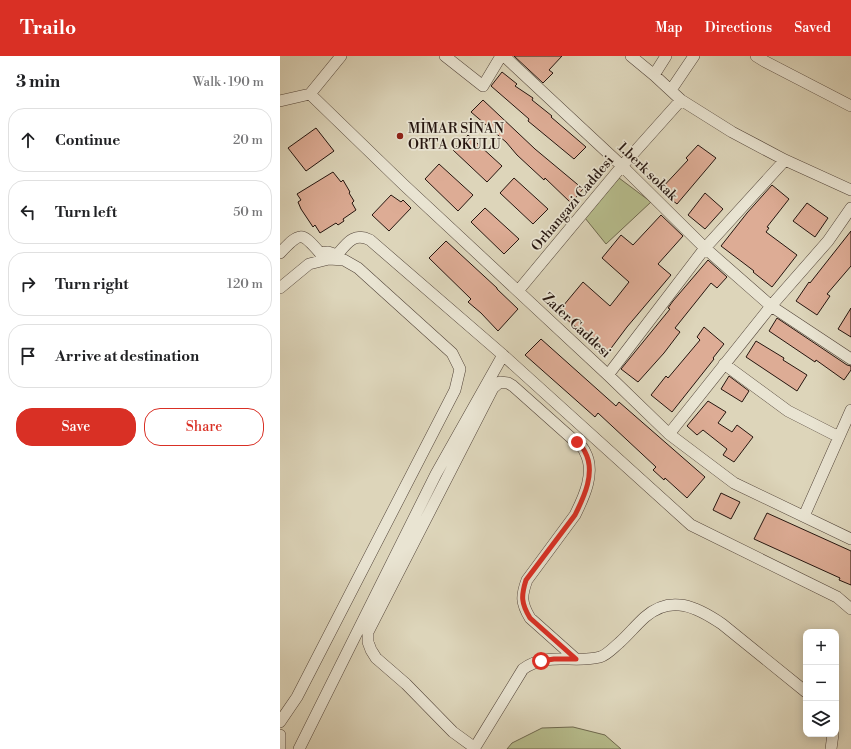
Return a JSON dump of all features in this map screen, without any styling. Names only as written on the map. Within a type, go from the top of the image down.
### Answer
[{"type":"street","points":[[280,101],[310,94],[341,56]]},
{"type":"street","points":[[445,56],[483,86],[501,56]]},
{"type":"street","name":"1.berk sokak","points":[[504,56],[622,166],[705,248],[771,306],[851,359]]},
{"type":"street","points":[[631,56],[681,100],[732,132],[784,160],[851,190]]},
{"type":"street","points":[[654,75],[666,56]]},
{"type":"street","points":[[671,90],[694,56]]},
{"type":"street","points":[[756,56],[851,106]]},
{"type":"street","name":"Zafer Caddesi","points":[[310,94],[669,434],[734,483],[851,539]]},
{"type":"street","name":"Orhangazi Caddesi","points":[[518,291],[622,166],[681,100]]},
{"type":"street","points":[[608,375],[705,248],[784,160]]},
{"type":"street","points":[[669,434],[771,306],[828,241],[851,208]]},
{"type":"street","points":[[280,253],[294,238],[300,236],[305,237],[310,241],[320,253],[328,252],[337,254],[348,242],[355,238],[364,237],[370,240],[503,355],[690,525],[837,597],[851,609]]},
{"type":"street","points":[[280,288],[309,264],[329,259],[344,260],[358,268],[452,353],[460,369],[455,390],[297,697],[280,722]]},
{"type":"street","points":[[299,749],[436,474],[503,355]]},
{"type":"street","points":[[724,364],[788,411],[839,437]]},
{"type":"street","points":[[576,659],[530,618],[522,601],[526,580],[575,515],[581,503],[589,476],[589,463],[585,451],[577,442],[513,386],[508,383],[500,382],[492,388],[368,632],[368,642],[376,658],[406,684],[453,732],[475,749],[523,669],[531,664],[541,661],[554,659],[576,659],[600,657],[625,638],[645,617],[658,607],[675,604],[692,607],[709,616],[803,690]]},
{"type":"street","points":[[804,516],[851,410]]},
{"type":"street","points":[[280,736],[280,749]]},
{"type":"street","points":[[831,749],[833,737]]},
{"type":"green space","points":[[619,178],[651,202],[606,244],[585,218]]},
{"type":"green space","points":[[573,727],[605,735],[621,749],[507,749],[512,743],[542,728]]},
{"type":"building","points":[[514,56],[562,56],[549,70],[553,73],[543,83]]},
{"type":"building","points":[[502,72],[517,84],[515,86],[533,98],[532,100],[586,147],[574,159],[528,121],[529,119],[491,86]]},
{"type":"building","points":[[483,100],[535,149],[583,189],[571,203],[545,178],[544,180],[517,155],[506,142],[471,112]]},
{"type":"building","points":[[316,128],[334,151],[306,171],[288,148]]},
{"type":"building","points":[[468,135],[502,166],[487,182],[453,150]]},
{"type":"building","points":[[698,145],[716,158],[677,204],[660,190],[688,160],[686,158]]},
{"type":"building","points":[[439,164],[473,195],[458,211],[425,179]]},
{"type":"building","points":[[333,172],[341,182],[343,180],[354,201],[352,203],[356,210],[343,219],[344,221],[338,225],[336,223],[320,233],[315,225],[313,227],[301,209],[298,202],[301,200],[297,194]]},
{"type":"building","points":[[514,178],[548,209],[533,224],[500,193]]},
{"type":"building","points":[[772,185],[789,199],[767,227],[769,228],[766,232],[797,255],[772,287],[721,246],[747,213]]},
{"type":"building","points":[[705,193],[723,209],[705,229],[688,215]]},
{"type":"building","points":[[391,195],[401,202],[403,200],[411,208],[389,231],[372,215]]},
{"type":"building","points":[[807,203],[828,218],[815,237],[793,221]]},
{"type":"building","points":[[485,208],[519,239],[504,254],[471,222]]},
{"type":"building","points":[[661,215],[683,236],[658,264],[671,275],[627,327],[606,355],[558,312],[583,282],[610,306],[629,282],[602,258],[621,235],[633,245]]},
{"type":"building","points":[[851,231],[851,266],[827,294],[830,296],[817,315],[796,301],[809,282],[810,283]]},
{"type":"building","points":[[446,241],[518,309],[498,331],[468,302],[471,299],[429,258]]},
{"type":"building","points":[[708,260],[727,277],[717,288],[711,283],[675,328],[680,332],[664,353],[638,382],[621,369],[670,309],[668,308],[673,301]]},
{"type":"building","points":[[851,308],[851,337],[838,329]]},
{"type":"building","points":[[777,318],[847,365],[851,366],[851,370],[844,380],[816,360],[815,362],[769,331]]},
{"type":"building","points":[[704,327],[724,344],[672,412],[651,395],[666,376],[668,378],[700,340],[697,337]]},
{"type":"building","points":[[541,339],[616,406],[619,402],[705,477],[687,498],[665,478],[664,480],[653,470],[656,467],[598,413],[595,417],[525,355]]},
{"type":"building","points":[[756,341],[784,358],[783,360],[807,375],[797,391],[746,357]]},
{"type":"building","points":[[729,376],[749,391],[742,402],[721,389]]},
{"type":"building","points":[[708,401],[726,412],[718,423],[732,432],[737,425],[753,437],[734,462],[723,455],[727,449],[703,430],[697,435],[687,426]]},
{"type":"building","points":[[721,493],[740,502],[731,519],[713,510]]},
{"type":"building","points":[[767,513],[851,551],[851,585],[839,580],[840,578],[754,539]]},
{"type":"place","name":"MİMAR SİNAN ORTA OKULU","points":[[400,136]]},
{"type":"route","points":[[541,661],[554,659],[576,659],[530,618],[522,601],[526,580],[575,515],[586,489],[589,476],[589,463],[585,451],[577,442]]}]
